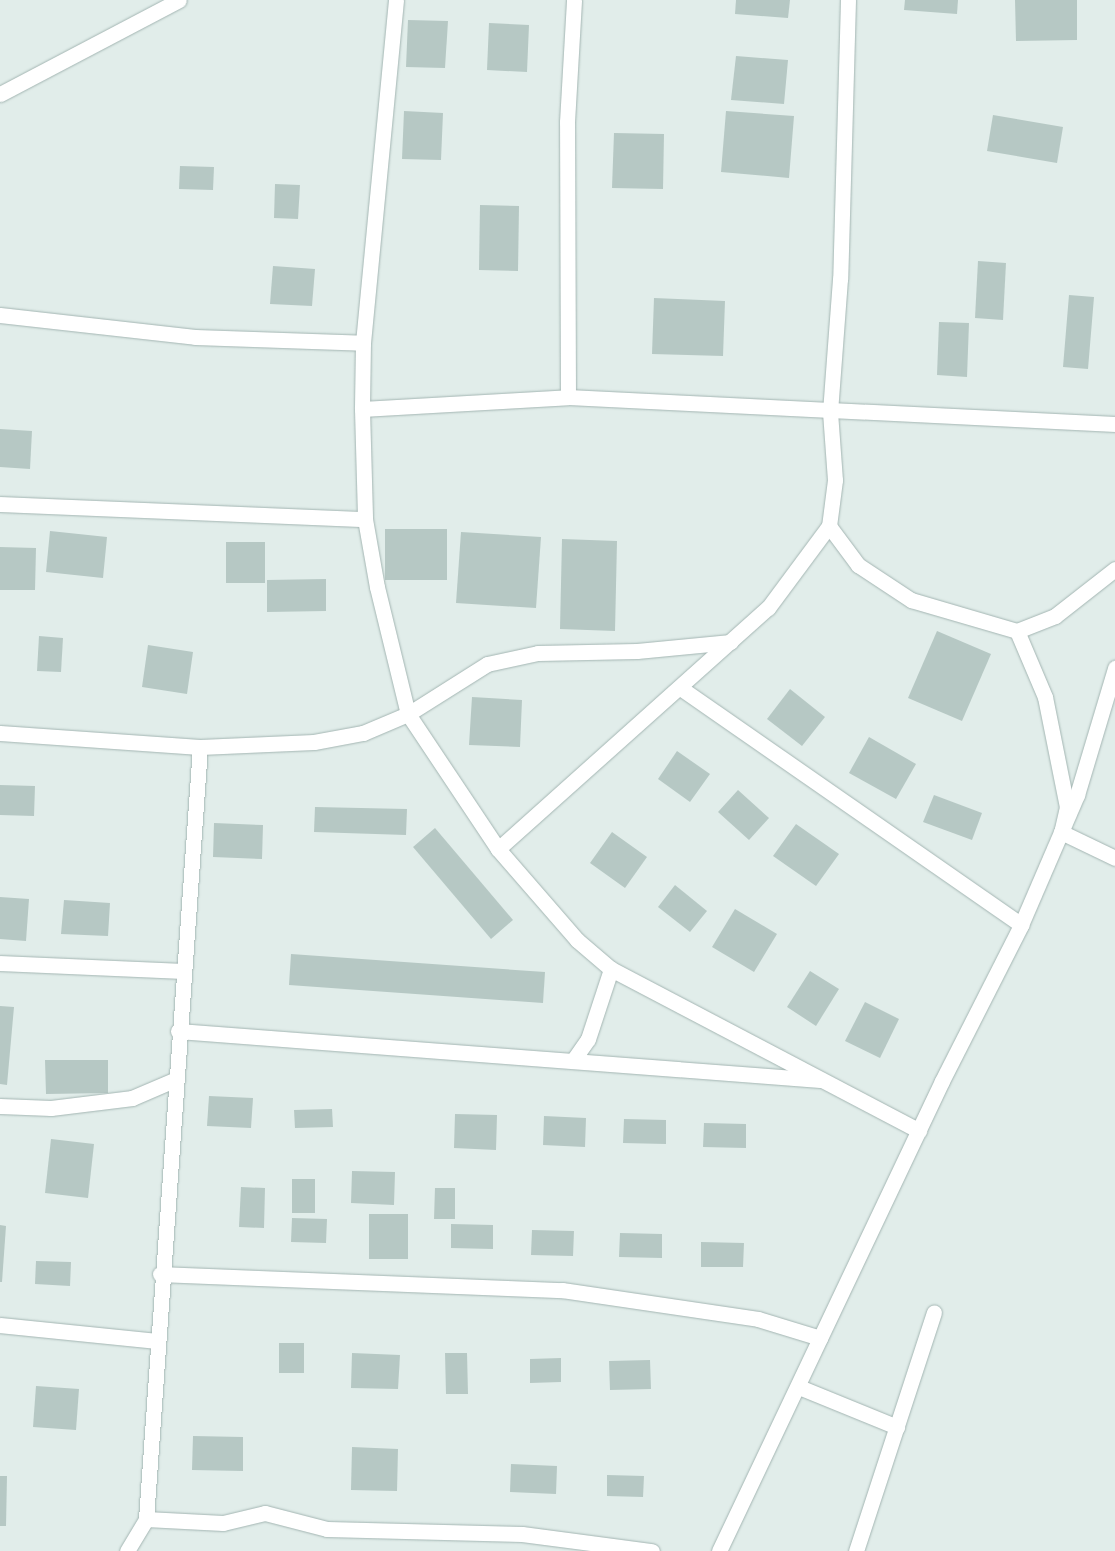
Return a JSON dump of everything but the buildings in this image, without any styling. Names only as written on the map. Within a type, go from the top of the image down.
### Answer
[{"type":"street","points":[[0,94],[179,0]]},
{"type":"street","points":[[396,0],[363,343],[362,409],[365,519],[377,587],[408,714],[498,849],[577,940],[611,969],[829,1080],[919,1131]]},
{"type":"street","points":[[568,397],[567,122],[574,0]]},
{"type":"street","points":[[498,849],[682,689],[768,608],[829,526],[836,480],[830,412],[840,279],[848,0]]},
{"type":"street","points":[[0,316],[194,337],[363,343]]},
{"type":"street","points":[[362,409],[568,397],[830,412],[1115,424]]},
{"type":"street","points":[[0,504],[365,519]]},
{"type":"street","points":[[829,526],[858,565],[911,600],[1017,631],[1055,616],[1115,569]]},
{"type":"street","points":[[1017,631],[1044,697],[1068,807],[1061,832]]},
{"type":"street","points":[[0,734],[200,747],[314,742],[363,734],[408,714],[487,664],[538,652],[637,651],[732,642]]},
{"type":"street","points":[[720,1551],[919,1131],[1021,926],[1061,832],[1115,668]]},
{"type":"street","points":[[682,689],[1021,926]]},
{"type":"street","points":[[128,1551],[146,1519],[160,1274],[200,747]]},
{"type":"street","points":[[1061,832],[1115,858]]},
{"type":"street","points":[[0,963],[182,971]]},
{"type":"street","points":[[574,1059],[588,1038],[611,969]]},
{"type":"street","points":[[178,1031],[574,1059],[829,1080]]},
{"type":"street","points":[[0,1106],[51,1108],[132,1098],[174,1080]]},
{"type":"street","points":[[160,1274],[369,1286],[562,1290],[758,1319],[820,1338]]},
{"type":"street","points":[[856,1551],[934,1312]]},
{"type":"street","points":[[0,1325],[157,1341]]},
{"type":"street","points":[[799,1387],[897,1426]]},
{"type":"street","points":[[146,1519],[223,1523],[265,1513],[327,1529],[522,1534],[652,1551]]}]
